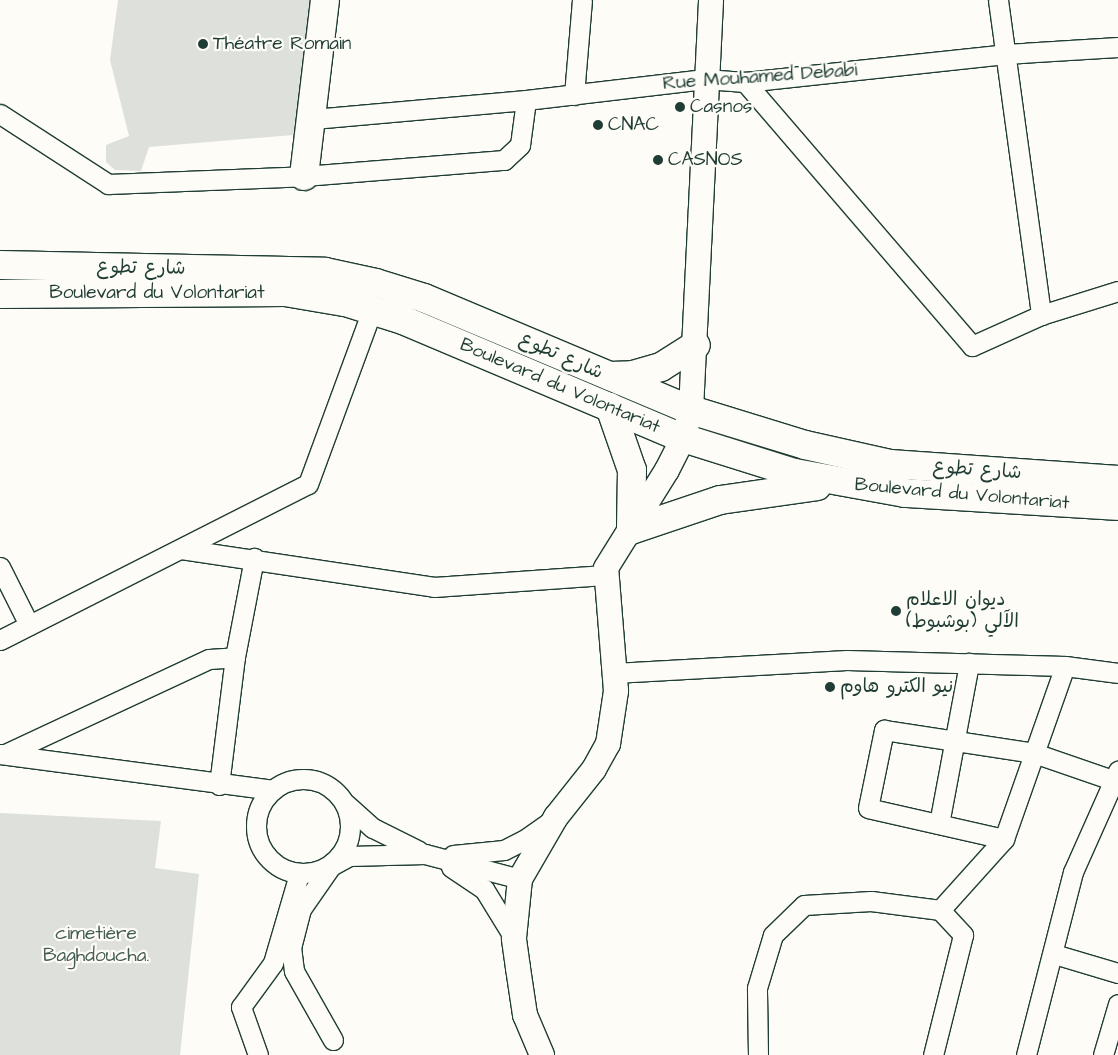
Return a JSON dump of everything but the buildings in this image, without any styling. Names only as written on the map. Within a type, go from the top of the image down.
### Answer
[{"type":"main road","points":[[304,176],[313,119],[325,0]]},
{"type":"main road","name":"شارع تطوع","points":[[0,265],[325,272],[376,282],[508,332],[603,376],[692,410],[805,445],[890,464],[1118,480]]},
{"type":"main road","name":"Boulevard du Volontariat","points":[[0,294],[285,292],[345,302],[372,310],[498,358],[683,438],[795,474],[905,493],[1118,506]]},
{"type":"main road","points":[[498,358],[508,332]]},
{"type":"main road","points":[[603,376],[632,375],[661,367],[696,345]]},
{"type":"main road","points":[[610,407],[632,470],[631,530],[720,500],[790,488],[846,484]]},
{"type":"street","points":[[574,95],[582,0]]},
{"type":"street","points":[[542,1055],[525,1015],[514,938],[520,879],[556,817],[594,769],[608,744],[615,717],[614,672],[605,575],[611,557],[631,530],[683,438],[692,410],[705,79],[711,0]]},
{"type":"street","points":[[998,0],[1041,315]]},
{"type":"street","name":"Rue Mouhamed Debabi","points":[[313,119],[526,100],[705,79],[746,82],[1005,54],[1118,47]]},
{"type":"street","points":[[746,82],[972,346],[1041,315],[1118,291]]},
{"type":"street","points":[[0,114],[108,184],[304,176],[504,160],[520,145],[526,100]]},
{"type":"street","points":[[0,640],[308,484],[372,310]]},
{"type":"street","points":[[181,549],[254,558],[434,587],[605,575]]},
{"type":"street","points":[[219,785],[235,657],[254,558]]},
{"type":"street","points":[[0,567],[29,625]]},
{"type":"street","points":[[2,754],[209,659],[235,657]]},
{"type":"street","points":[[614,672],[847,660],[1065,666],[1118,673]]},
{"type":"street","points":[[939,824],[957,741],[970,663]]},
{"type":"street","points":[[940,910],[1004,839],[1065,666]]},
{"type":"street","points":[[1004,839],[868,808],[884,730],[1034,753],[1117,778],[1073,872],[1054,954],[1026,1055]]},
{"type":"street","points":[[2,754],[219,785],[272,790]]},
{"type":"street","points":[[514,938],[484,889],[464,874],[425,854],[373,828],[321,782],[305,779],[289,781],[272,790],[262,803],[256,819],[258,842],[267,857],[279,868],[299,874],[316,873],[349,856],[425,854],[465,856],[504,850],[524,840],[556,817]]},
{"type":"street","points":[[333,1040],[294,970],[291,948],[301,909],[331,866],[342,854],[350,839],[350,818],[344,802]]},
{"type":"street","points":[[425,854],[520,879]]},
{"type":"street","points":[[258,1055],[241,1007],[273,963],[299,874]]},
{"type":"street","points":[[758,1055],[757,988],[774,935],[804,905],[871,900],[940,910],[963,936],[933,1055]]},
{"type":"street","points":[[1054,954],[1118,973]]},
{"type":"street","points":[[1103,1055],[1118,1004]]},
{"type":"green space","points":[[118,0],[316,0],[305,134],[149,147],[141,171],[115,170],[106,162],[106,145],[129,136],[110,60]]},
{"type":"green space","name":"cimetière Baghdoucha.","points":[[0,813],[161,821],[155,868],[199,874],[180,1055],[0,1055]]},
{"type":"place","name":"Théatre Romain","points":[[203,44]]},
{"type":"place","name":"Casnos","points":[[680,107]]},
{"type":"place","name":"CNAC","points":[[598,125]]},
{"type":"place","name":"CASNOS","points":[[658,160]]},
{"type":"place","name":"ديوان الاعلام الآلي (بوشبوط)","points":[[896,611]]},
{"type":"place","name":"نيو الكترو هاوم","points":[[830,687]]}]
